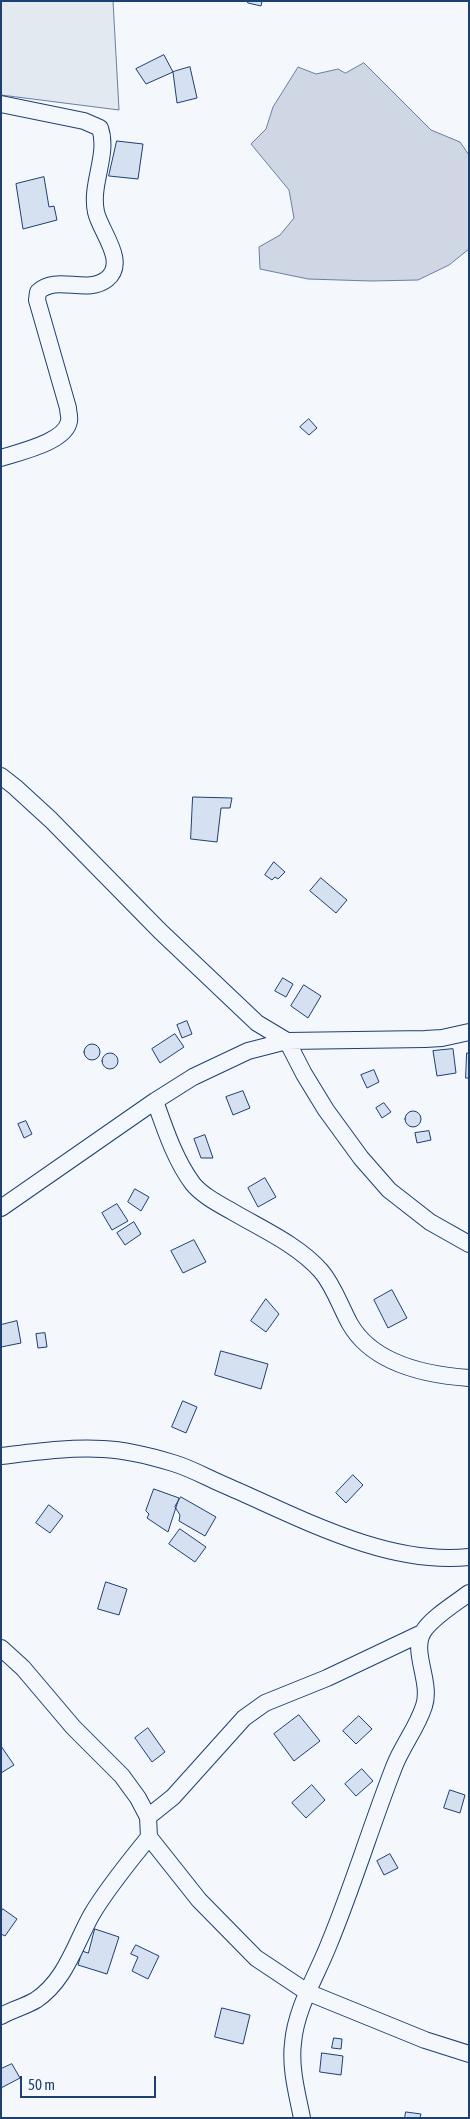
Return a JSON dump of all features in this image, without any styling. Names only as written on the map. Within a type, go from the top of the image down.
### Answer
[{"type":"street","points":[[1,104],[84,121],[100,128],[102,148],[94,204],[102,230],[110,243],[115,260],[114,270],[108,278],[100,283],[82,286],[61,284],[44,286],[38,292],[38,300],[68,408],[69,420],[65,430],[56,438],[1,458]]},
{"type":"street","points":[[1,776],[15,786],[51,820],[160,931],[257,1023],[287,1041],[326,1110],[360,1158],[389,1190],[430,1222],[469,1244]]},
{"type":"street","points":[[248,1051],[257,1023]]},
{"type":"street","points":[[1,1208],[192,1077],[248,1051],[287,1041],[425,1039],[442,1038],[469,1032]]},
{"type":"street","points":[[155,1101],[180,1162],[194,1185],[212,1200],[301,1254],[321,1271],[335,1292],[350,1324],[364,1344],[383,1356],[419,1370],[449,1377],[469,1378]]},
{"type":"street","points":[[1,1456],[74,1449],[103,1449],[135,1453],[175,1464],[376,1548],[422,1558],[469,1557]]},
{"type":"street","points":[[148,1817],[173,1797],[244,1718],[265,1703],[327,1678],[422,1633],[431,1623],[469,1593]]},
{"type":"street","points":[[302,2118],[293,2069],[292,2044],[298,2016],[349,1896],[395,1765],[424,1706],[426,1685],[420,1655],[422,1633]]},
{"type":"street","points":[[1,1648],[23,1668],[73,1726],[122,1776],[138,1798],[148,1817],[149,1837],[199,1900],[238,1942],[278,1974],[307,1992],[425,2040],[469,2054]]},
{"type":"street","points":[[1,2016],[36,2000],[52,1986],[66,1967],[92,1915],[108,1890],[149,1837]]},
{"type":"shaded area","points":[[1,1],[113,1],[119,110],[1,95]]},
{"type":"shaded area","points":[[364,63],[431,130],[460,142],[469,155],[469,249],[449,265],[418,280],[308,279],[260,269],[259,247],[280,235],[294,218],[289,190],[251,144],[266,129],[273,107],[298,67],[316,74],[338,69],[345,73]]},
{"type":"building","points":[[248,1],[262,1],[261,6],[248,3]]},
{"type":"building","points":[[164,55],[173,72],[146,84],[136,69]]},
{"type":"building","points":[[190,67],[197,98],[177,103],[173,72]]},
{"type":"building","points":[[117,141],[143,144],[138,179],[109,176]]},
{"type":"building","points":[[44,177],[49,207],[54,206],[57,220],[23,229],[16,184]]},
{"type":"building","points":[[309,419],[317,428],[309,435],[300,427]]},
{"type":"building","points":[[193,797],[232,798],[230,808],[221,808],[217,842],[191,839]]},
{"type":"building","points":[[274,862],[285,872],[278,879],[275,877],[272,880],[265,875]]},
{"type":"building","points":[[321,878],[347,900],[336,913],[310,891]]},
{"type":"building","points":[[283,978],[293,984],[286,997],[275,991]]},
{"type":"building","points":[[304,985],[321,996],[308,1018],[291,1006]]},
{"type":"building","points":[[187,1021],[192,1034],[182,1038],[177,1025]]},
{"type":"building","points":[[175,1034],[184,1047],[160,1063],[152,1049]]},
{"type":"building","points":[[92,1044],[98,1046],[100,1052],[98,1058],[92,1060],[86,1058],[84,1052],[86,1046]]},
{"type":"building","points":[[453,1049],[456,1073],[437,1076],[433,1051]]},
{"type":"building","points":[[110,1053],[118,1061],[110,1069],[102,1061]]},
{"type":"building","points":[[467,1053],[469,1053],[469,1078],[466,1078]]},
{"type":"building","points":[[374,1070],[379,1082],[367,1088],[361,1075]]},
{"type":"building","points":[[243,1091],[250,1108],[233,1115],[226,1097]]},
{"type":"building","points":[[384,1103],[391,1112],[382,1118],[376,1108]]},
{"type":"building","points":[[410,1111],[416,1111],[421,1116],[419,1125],[410,1127],[405,1122],[405,1116]]},
{"type":"building","points":[[26,1121],[32,1134],[24,1138],[18,1124]]},
{"type":"building","points":[[429,1131],[431,1140],[417,1143],[415,1133]]},
{"type":"building","points":[[205,1135],[213,1158],[201,1158],[194,1139]]},
{"type":"building","points":[[265,1178],[276,1197],[258,1207],[248,1188]]},
{"type":"building","points":[[135,1189],[149,1197],[141,1211],[128,1202]]},
{"type":"building","points":[[117,1204],[128,1221],[112,1230],[102,1213]]},
{"type":"building","points":[[134,1222],[141,1234],[125,1245],[117,1233]]},
{"type":"building","points":[[194,1240],[206,1262],[183,1273],[171,1251]]},
{"type":"building","points":[[392,1290],[407,1318],[388,1328],[374,1300]]},
{"type":"building","points":[[266,1299],[279,1314],[266,1332],[251,1321]]},
{"type":"building","points":[[17,1321],[21,1343],[1,1347],[1,1325]]},
{"type":"building","points":[[45,1333],[47,1347],[38,1348],[36,1334]]},
{"type":"building","points":[[221,1351],[268,1364],[261,1389],[215,1375]]},
{"type":"building","points":[[183,1401],[197,1407],[186,1433],[172,1427]]},
{"type":"building","points":[[353,1475],[363,1485],[346,1503],[336,1493]]},
{"type":"building","points":[[154,1489],[179,1498],[168,1532],[147,1518],[149,1514],[146,1511]]},
{"type":"building","points":[[181,1497],[216,1517],[205,1536],[179,1521],[180,1515],[175,1507]]},
{"type":"building","points":[[49,1505],[63,1516],[50,1533],[36,1523]]},
{"type":"building","points":[[180,1529],[206,1547],[195,1562],[169,1544]]},
{"type":"building","points":[[106,1582],[127,1589],[119,1615],[98,1609]]},
{"type":"building","points":[[299,1715],[320,1741],[294,1761],[274,1734]]},
{"type":"building","points":[[359,1716],[372,1729],[356,1744],[343,1731]]},
{"type":"building","points":[[148,1728],[165,1752],[152,1762],[135,1738]]},
{"type":"building","points":[[1,1746],[14,1765],[1,1773]]},
{"type":"building","points":[[362,1769],[373,1781],[356,1796],[345,1784]]},
{"type":"building","points":[[312,1785],[325,1800],[306,1818],[292,1803]]},
{"type":"building","points":[[450,1790],[465,1795],[460,1813],[444,1808]]},
{"type":"building","points":[[390,1854],[398,1868],[384,1875],[377,1861]]},
{"type":"building","points":[[3,1909],[17,1919],[5,1936],[1,1934],[1,1912]]},
{"type":"building","points":[[95,1929],[119,1937],[107,1974],[78,1965],[82,1951],[88,1953]]},
{"type":"building","points":[[136,1945],[159,1956],[148,1979],[132,1971],[138,1957],[131,1954]]},
{"type":"building","points":[[222,2008],[250,2015],[243,2044],[215,2037]]},
{"type":"building","points":[[334,2038],[342,2039],[341,2049],[332,2048]]},
{"type":"building","points":[[322,2053],[343,2056],[341,2075],[320,2072]]},
{"type":"building","points":[[12,2064],[20,2078],[1,2088],[1,2069]]},
{"type":"building","points":[[406,2112],[421,2114],[420,2118],[405,2118]]}]
